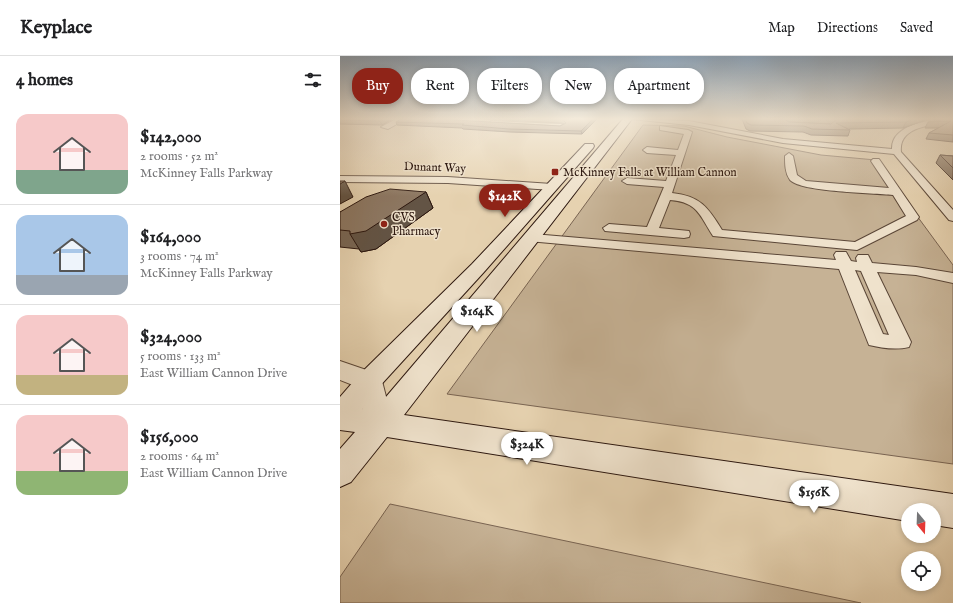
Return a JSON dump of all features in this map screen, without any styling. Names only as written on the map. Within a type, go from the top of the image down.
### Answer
[{"type":"main road","points":[[589,145],[552,187],[369,381],[340,418],[476,437],[860,498],[953,511]]},
{"type":"main road","points":[[340,472],[419,378],[608,145]]},
{"type":"main road","points":[[340,370],[369,381]]},
{"type":"main road","points":[[369,381],[379,424]]},
{"type":"street","points":[[652,231],[684,145]]},
{"type":"street","points":[[820,145],[897,152]]},
{"type":"street","points":[[896,145],[897,152],[953,217]]},
{"type":"street","points":[[647,150],[681,153]]},
{"type":"street","points":[[788,156],[791,175],[796,182],[809,185],[897,192]]},
{"type":"street","points":[[666,196],[694,200],[704,209],[718,233],[858,246],[913,216],[876,161]]},
{"type":"street","points":[[791,172],[806,173]]},
{"type":"street","points":[[873,178],[888,179]]},
{"type":"street","name":"Dunant Way","points":[[340,179],[448,180],[552,187]]},
{"type":"street","points":[[627,181],[670,184]]},
{"type":"street","points":[[609,228],[684,234]]},
{"type":"street","points":[[533,238],[916,271],[953,278]]},
{"type":"street","points":[[837,245],[876,340],[902,342],[858,246]]},
{"type":"shaded area","points":[[629,145],[766,145],[821,155],[876,160],[953,265],[953,464],[447,394]]},
{"type":"shaded area","points":[[390,504],[861,603],[340,603],[340,577]]},
{"type":"building","points":[[940,155],[953,156],[953,168]]},
{"type":"building","points":[[390,189],[426,192],[366,231],[350,234],[350,231],[340,230],[340,212],[366,197]]},
{"type":"place","name":"McKinney Falls at William Cannon","points":[[555,172]]},
{"type":"place","name":"CVS Pharmacy","points":[[384,224]]}]
